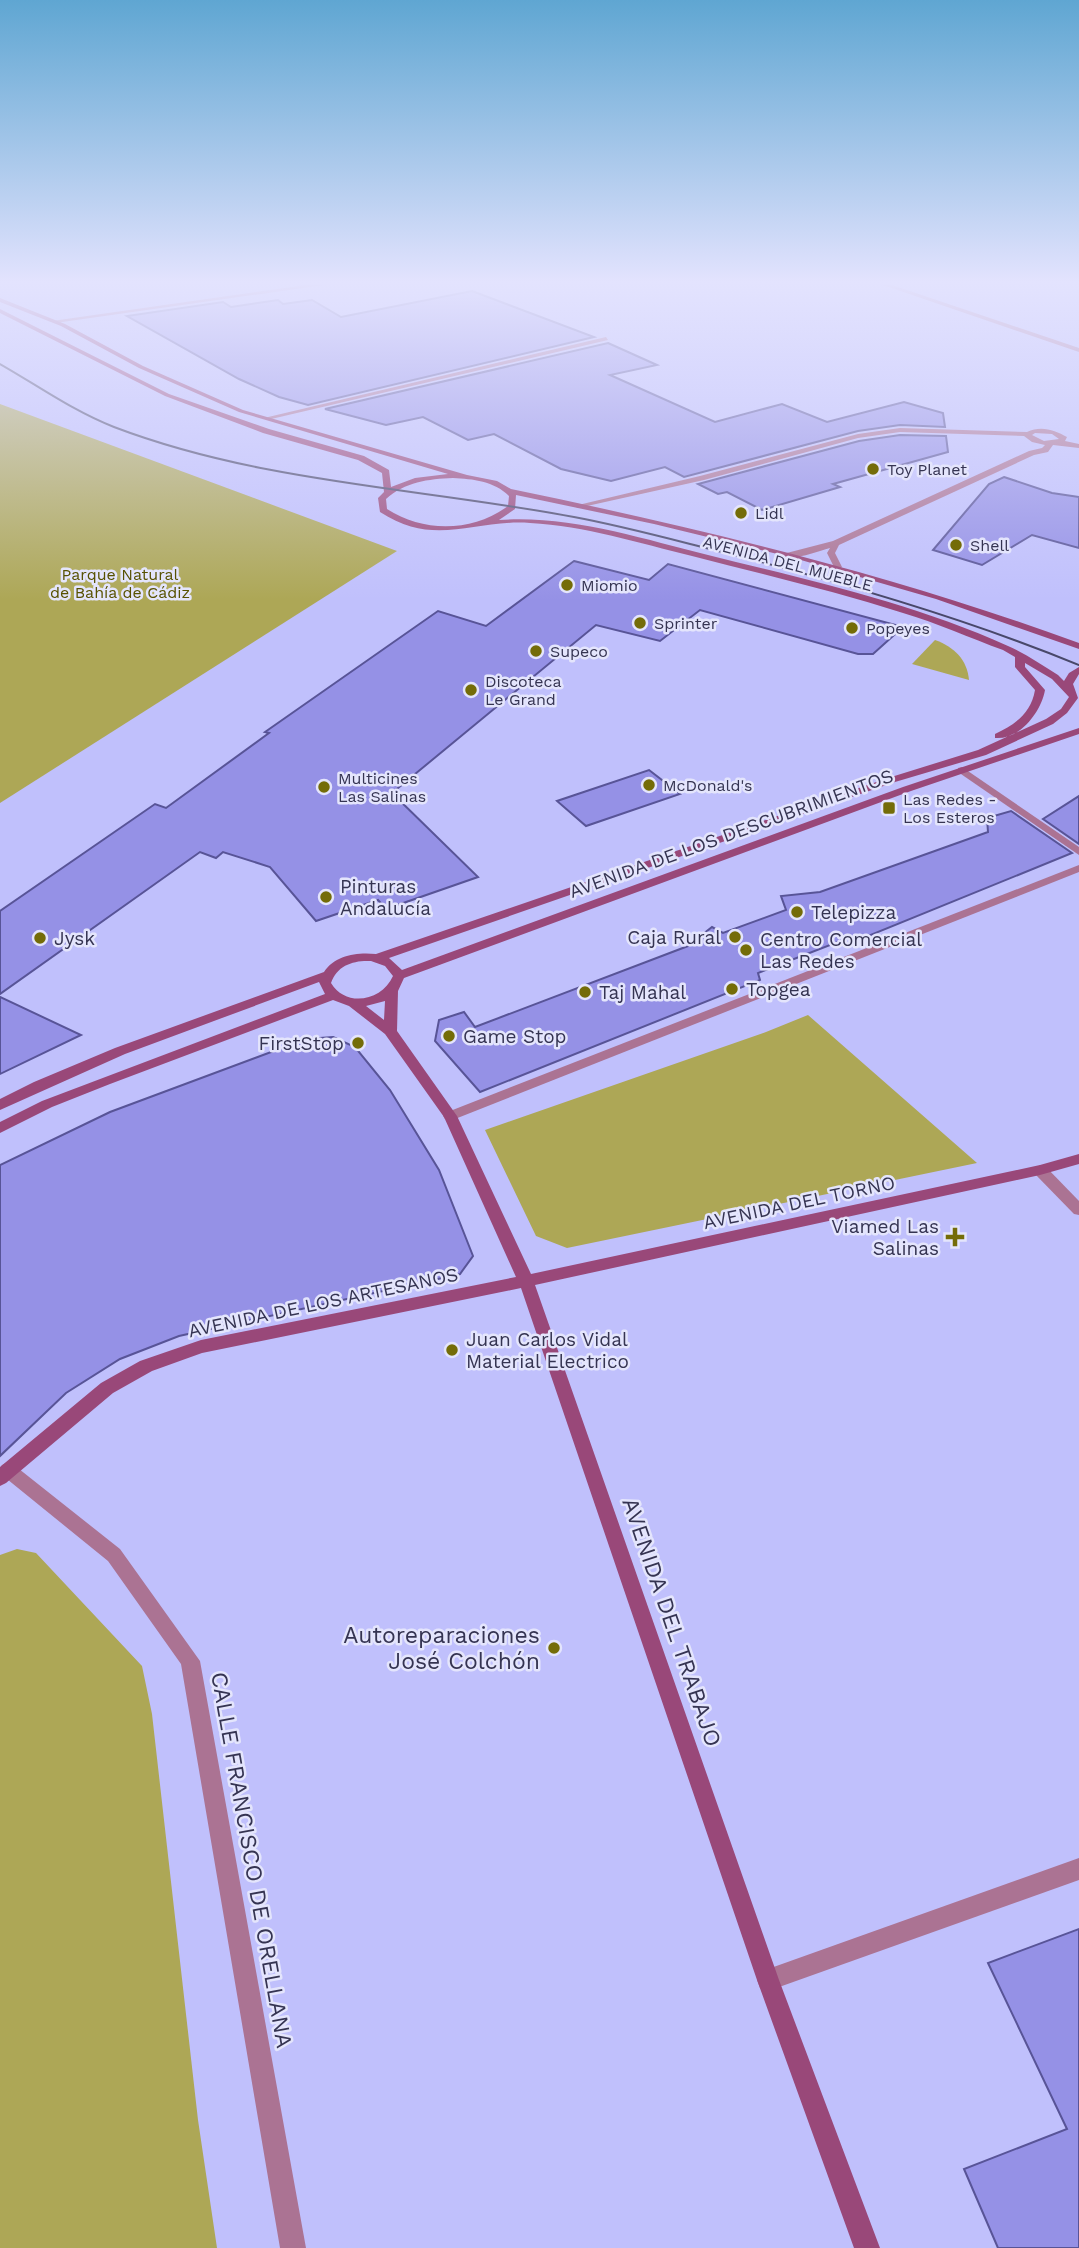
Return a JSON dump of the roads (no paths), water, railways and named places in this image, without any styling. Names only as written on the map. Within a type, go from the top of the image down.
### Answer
[{"type":"main road","points":[[157,390],[266,431],[368,461],[386,472],[388,492],[424,478],[467,477]]},
{"type":"main road","points":[[192,390],[267,418],[467,477]]},
{"type":"main road","name":"AVENIDA DEL MUEBLE","points":[[467,477],[492,482],[509,491],[838,567],[913,588],[1079,646]]},
{"type":"main road","points":[[482,523],[496,519],[512,507],[513,496],[509,491]]},
{"type":"main road","name":"AVENIDA DEL MUEBLE","points":[[388,492],[382,498],[383,510],[401,521],[431,527],[545,521],[593,529],[907,611],[978,636],[1020,656],[1055,677],[1073,698]]},
{"type":"main road","name":"AVENIDA DE LOS DESCUBRIMIENTOS","points":[[378,958],[892,779],[1014,729],[1029,717],[1039,704],[1040,691],[1020,667],[1020,656]]},
{"type":"main road","points":[[1073,698],[1070,677],[1079,670]]},
{"type":"main road","name":"AVENIDA DE LOS DESCUBRIMIENTOS","points":[[892,779],[918,775],[1017,738],[1065,711],[1073,698]]},
{"type":"main road","name":"AVENIDA DE LOS DESCUBRIMIENTOS","points":[[399,976],[962,770],[1079,731]]},
{"type":"main road","points":[[332,996],[325,983],[326,975],[332,967],[353,958],[378,958],[396,968],[399,976],[393,990],[390,1031]]},
{"type":"main road","points":[[0,1105],[106,1057],[326,975]]},
{"type":"main road","points":[[0,1128],[47,1104],[117,1076],[332,996],[352,1002],[375,1000],[393,990]]},
{"type":"main road","name":"AVENIDA DEL TRABAJO","points":[[352,1002],[390,1031],[450,1116],[526,1280],[768,1980],[867,2248]]},
{"type":"main road","name":"AVENIDA DEL TORNO","points":[[526,1280],[1041,1170],[1079,1159]]},
{"type":"main road","name":"AVENIDA DE LOS ARTESANOS","points":[[4,1474],[107,1388],[146,1366],[201,1347],[526,1280]]},
{"type":"street","points":[[267,418],[389,390]]},
{"type":"street","points":[[578,506],[858,436],[900,430],[1030,436],[1079,446]]},
{"type":"street","points":[[1030,436],[1040,430],[1079,438]]},
{"type":"street","points":[[783,555],[804,553],[836,543],[1032,453],[1045,450],[1063,439],[1054,432]]},
{"type":"street","points":[[1030,436],[1029,450],[1032,453]]},
{"type":"street","points":[[836,543],[831,553],[838,567]]},
{"type":"street","points":[[962,770],[1079,852]]},
{"type":"street","points":[[450,1116],[1079,868]]},
{"type":"street","points":[[1041,1170],[1079,1210]]},
{"type":"street","name":"CALLE FRANCISCO DE ORELLANA","points":[[4,1474],[114,1555],[190,1661],[293,2248]]},
{"type":"street","points":[[768,1980],[1079,1869]]},
{"type":"tram line","points":[[43,390],[114,427],[226,461],[342,482],[516,507],[634,530],[778,566],[908,604],[1079,665]]},
{"type":"place","name":"Toy Planet","points":[[873,469]]},
{"type":"place","name":"Lidl","points":[[741,513]]},
{"type":"place","name":"Shell","points":[[956,545]]},
{"type":"place","name":"Miomio","points":[[567,585]]},
{"type":"place","name":"Sprinter","points":[[640,623]]},
{"type":"place","name":"Popeyes","points":[[852,628]]},
{"type":"place","name":"Supeco","points":[[536,651]]},
{"type":"place","name":"Discoteca Le Grand","points":[[471,690]]},
{"type":"place","name":"McDonald's","points":[[649,785]]},
{"type":"place","name":"Multicines Las Salinas","points":[[324,787]]},
{"type":"place","name":"Las Redes - Los Esteros","points":[[889,808]]},
{"type":"place","name":"Pinturas Andalucía","points":[[326,897]]},
{"type":"place","name":"Telepizza","points":[[797,912]]},
{"type":"place","name":"Caja Rural","points":[[735,937]]},
{"type":"place","name":"Jysk","points":[[40,938]]},
{"type":"place","name":"Centro Comercial Las Redes","points":[[746,950]]},
{"type":"place","name":"Topgea","points":[[732,989]]},
{"type":"place","name":"Taj Mahal","points":[[585,992]]},
{"type":"place","name":"Game Stop","points":[[449,1036]]},
{"type":"place","name":"FirstStop","points":[[358,1043]]},
{"type":"place","name":"Viamed Las Salinas","points":[[955,1237]]},
{"type":"place","name":"Juan Carlos Vidal Material Electrico","points":[[452,1350]]},
{"type":"place","name":"Autoreparaciones José Colchón","points":[[554,1648]]},
{"type":"park label","name":"Parque Natural de Bahía de Cádiz","points":[[120,583]]}]
